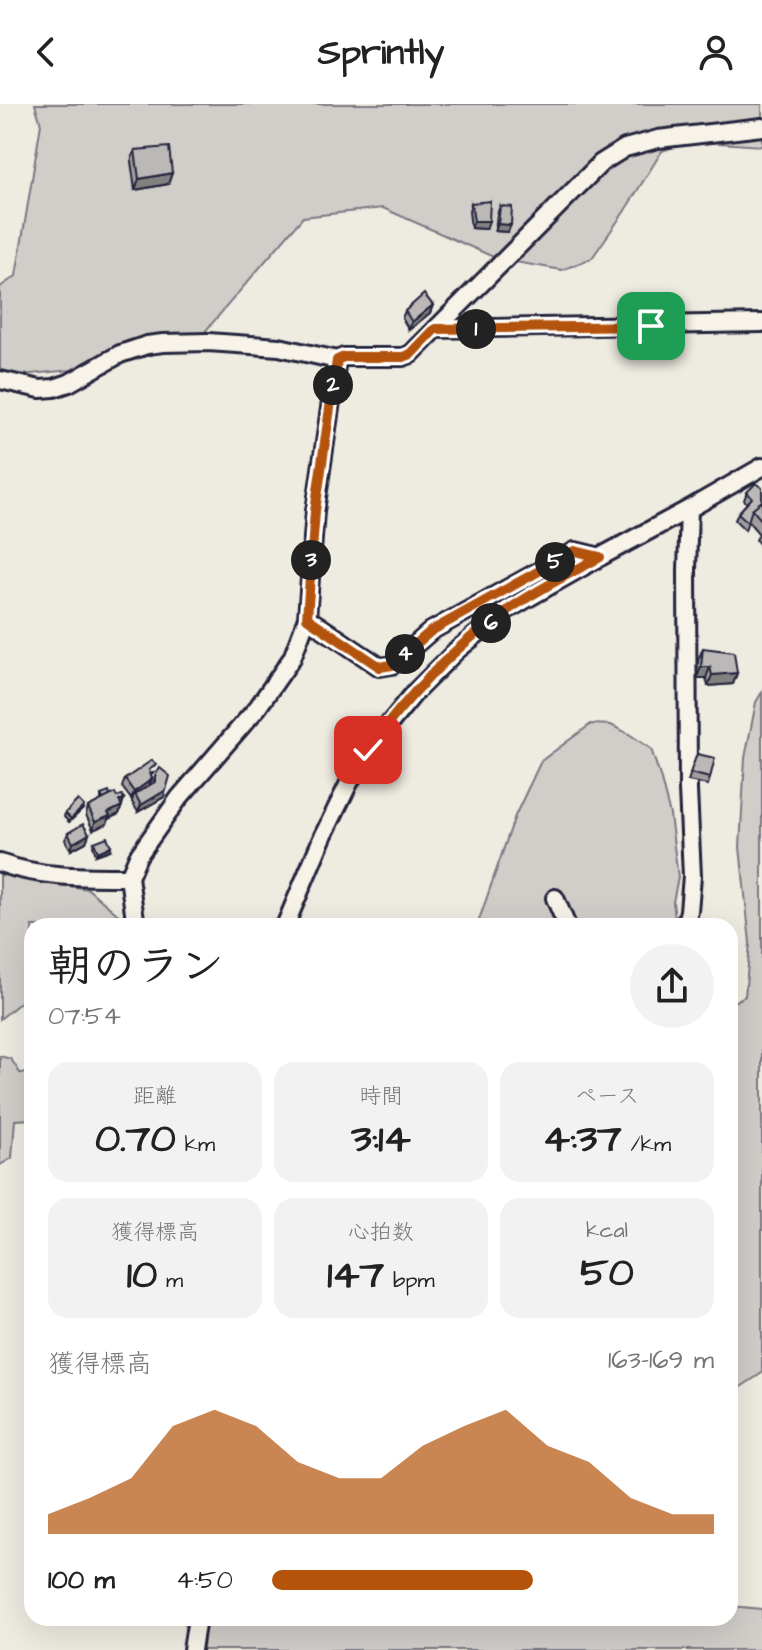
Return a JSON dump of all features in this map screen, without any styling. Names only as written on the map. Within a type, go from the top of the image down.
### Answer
[{"type":"street","points":[[0,380],[40,389],[54,388],[69,383],[120,354],[163,343],[208,342],[279,347],[337,360],[344,357],[403,357],[411,354],[601,163],[625,148],[658,139],[762,127]]},
{"type":"street","points":[[435,329],[762,323]]},
{"type":"street","points":[[135,918],[129,877],[138,856],[179,798],[258,707],[292,658],[307,618],[315,511],[337,360]]},
{"type":"street","points":[[288,918],[349,783],[379,735],[416,691],[456,651],[507,610],[762,467]]},
{"type":"street","points":[[687,918],[692,876],[688,790],[689,509]]},
{"type":"street","points":[[307,618],[380,667],[392,665],[431,631],[575,551],[600,557]]},
{"type":"street","points":[[0,863],[70,877],[129,877]]},
{"type":"street","points":[[555,898],[564,918]]},
{"type":"street","points":[[192,1650],[196,1626]]},
{"type":"shaded area","points":[[35,104],[762,104],[762,146],[690,141],[662,151],[592,258],[562,270],[498,259],[383,208],[303,217],[197,341],[113,366],[0,377],[0,287],[16,276],[41,124]]},
{"type":"shaded area","points":[[762,692],[762,1373],[738,1389],[738,1000],[745,996],[750,943],[740,847],[745,758],[756,702]]},
{"type":"shaded area","points":[[591,724],[611,725],[651,749],[670,815],[678,877],[673,902],[675,918],[480,918],[515,816],[541,761]]},
{"type":"shaded area","points":[[0,875],[88,889],[122,918],[24,918],[24,1000],[0,1019]]},
{"type":"shaded area","points":[[0,1056],[11,1059],[20,1073],[24,1073],[24,1119],[15,1120],[12,1158],[0,1165]]},
{"type":"shaded area","points":[[738,1607],[762,1609],[762,1650],[203,1650],[204,1626],[738,1626]]},
{"type":"building","points":[[169,147],[172,173],[139,179],[135,150]]},
{"type":"building","points":[[490,201],[489,221],[474,221],[471,203]]},
{"type":"building","points":[[500,206],[512,207],[511,225],[498,224]]},
{"type":"building","points":[[424,294],[433,305],[412,322],[405,311]]},
{"type":"building","points":[[756,483],[762,488],[762,501],[752,509],[748,522],[738,513],[752,498],[747,492]]},
{"type":"building","points":[[762,501],[762,521],[752,509]]},
{"type":"building","points":[[703,648],[734,652],[737,673],[712,675],[710,667],[701,667]]},
{"type":"building","points":[[697,754],[715,758],[710,778],[690,773]]},
{"type":"building","points":[[152,760],[156,765],[149,770],[152,779],[134,792],[125,779]]},
{"type":"building","points":[[160,768],[170,776],[166,790],[141,805],[135,794],[155,782]]},
{"type":"building","points":[[115,793],[117,797],[122,795],[124,799],[119,801],[122,806],[108,813],[110,816],[95,822],[88,807]]},
{"type":"building","points":[[78,800],[84,806],[71,819],[65,813]]},
{"type":"building","points":[[83,824],[89,834],[73,843],[68,833]]},
{"type":"building","points":[[107,837],[111,846],[98,852],[94,842]]},
{"type":"route","points":[[368,750],[416,691],[456,651],[507,610],[600,557],[575,551],[431,631],[392,665],[380,667],[307,618],[315,511],[337,360],[344,357],[403,357],[411,354],[435,329],[651,326]]}]
